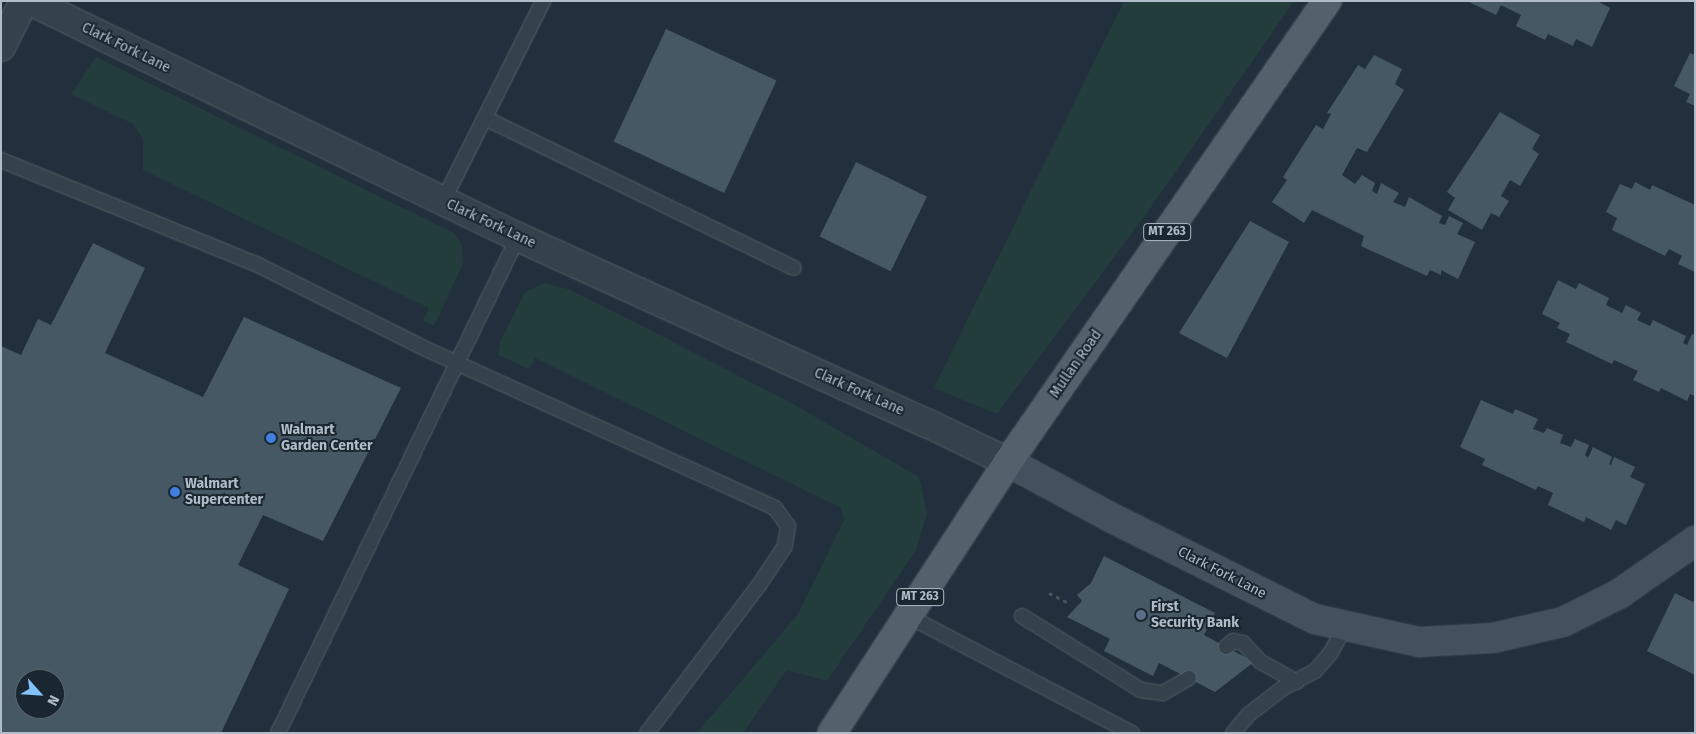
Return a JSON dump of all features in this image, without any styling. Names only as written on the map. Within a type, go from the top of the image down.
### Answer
[{"type":"main road","name":"Mullan Road","points":[[832,733],[1008,462],[1327,1]]},
{"type":"street","points":[[1,47],[24,1]]},
{"type":"street","name":"Clark Fork Lane","points":[[30,1],[518,237],[927,423],[1008,462],[1110,517],[1315,619],[1419,642],[1493,638],[1523,633],[1563,622],[1619,594],[1695,541]]},
{"type":"lane","points":[[443,201],[543,1]]},
{"type":"lane","points":[[485,118],[794,268]]},
{"type":"lane","points":[[1,160],[258,265],[457,363],[775,508],[788,526],[785,546],[759,585],[647,733]]},
{"type":"lane","points":[[278,733],[518,237]]},
{"type":"lane","points":[[908,616],[1132,733]]},
{"type":"lane","points":[[1022,616],[1141,690],[1163,693],[1189,678]]},
{"type":"lane","points":[[1233,733],[1248,715],[1283,688],[1314,671],[1330,654],[1345,627]]},
{"type":"lane","points":[[1226,647],[1233,641],[1243,643],[1261,662],[1297,682]]},
{"type":"path","points":[[1049,593],[1069,603]]},
{"type":"green space","points":[[1124,1],[1294,1],[1149,210],[997,414],[934,388]]},
{"type":"green space","points":[[96,57],[454,233],[462,245],[463,264],[434,326],[423,321],[429,308],[143,170],[143,139],[133,124],[71,94]]},
{"type":"green space","points":[[544,283],[568,289],[652,331],[795,405],[919,477],[927,513],[916,550],[827,681],[787,670],[743,733],[697,733],[798,614],[844,520],[841,508],[535,358],[529,369],[498,355],[500,342],[525,292]]},
{"type":"building","points":[[1467,1],[1597,1],[1610,8],[1592,47],[1576,39],[1573,46],[1548,34],[1545,40],[1516,26],[1521,15],[1501,5],[1496,15]]},
{"type":"building","points":[[666,29],[777,81],[724,193],[614,141]]},
{"type":"building","points":[[1690,53],[1695,55],[1695,106],[1686,102],[1690,94],[1674,86]]},
{"type":"building","points":[[1374,55],[1402,69],[1395,84],[1404,90],[1367,152],[1357,148],[1342,175],[1355,184],[1362,175],[1375,183],[1372,191],[1377,194],[1381,183],[1399,193],[1393,202],[1405,207],[1409,197],[1442,216],[1439,223],[1445,225],[1449,216],[1463,223],[1457,234],[1475,242],[1458,279],[1441,270],[1441,275],[1430,270],[1427,276],[1361,246],[1364,236],[1312,210],[1304,223],[1272,202],[1287,180],[1283,177],[1316,125],[1323,129],[1331,114],[1327,113],[1358,65],[1365,69]]},
{"type":"building","points":[[1500,112],[1540,135],[1532,149],[1539,154],[1520,186],[1510,180],[1501,196],[1509,201],[1499,217],[1491,213],[1482,230],[1448,210],[1455,198],[1447,192]]},
{"type":"building","points":[[856,162],[927,197],[891,271],[820,237]]},
{"type":"building","points":[[1635,182],[1650,190],[1652,185],[1695,205],[1695,272],[1678,264],[1682,256],[1669,249],[1665,256],[1612,230],[1617,218],[1606,212],[1620,184],[1632,189]]},
{"type":"building","points":[[1250,221],[1289,242],[1227,358],[1179,333]]},
{"type":"building","name":"Walmart Supercenter","points":[[93,243],[145,268],[105,353],[203,397],[244,317],[401,388],[323,541],[263,515],[238,565],[289,589],[221,733],[1,733],[1,346],[21,355],[38,319],[51,325]]},
{"type":"building","points":[[1558,280],[1576,289],[1579,283],[1609,298],[1606,305],[1622,313],[1626,305],[1641,313],[1637,320],[1650,326],[1653,320],[1686,336],[1683,343],[1687,345],[1692,334],[1695,335],[1695,396],[1690,394],[1687,401],[1661,388],[1659,392],[1633,380],[1638,371],[1614,360],[1612,364],[1566,342],[1570,334],[1557,328],[1560,323],[1542,314]]},
{"type":"building","points":[[1481,400],[1513,414],[1515,409],[1538,419],[1533,429],[1544,433],[1547,428],[1563,435],[1560,443],[1571,447],[1575,439],[1589,445],[1585,455],[1588,458],[1593,447],[1612,457],[1609,464],[1611,465],[1614,457],[1635,467],[1630,477],[1645,484],[1626,525],[1616,520],[1611,530],[1586,517],[1584,522],[1548,505],[1553,493],[1538,486],[1536,490],[1482,465],[1485,459],[1460,447]]},
{"type":"building","name":"First Security Bank","points":[[1104,556],[1215,613],[1204,635],[1254,662],[1215,692],[1159,663],[1153,676],[1104,651],[1110,639],[1067,617],[1082,601],[1077,595],[1091,583]]},
{"type":"building","points":[[1675,593],[1693,602],[1695,599],[1695,675],[1647,651]]},
{"type":"place","name":"Walmart Garden Center","points":[[271,438]]},
{"type":"place","name":"Walmart Supercenter","points":[[175,492]]},
{"type":"place","name":"First Security Bank","points":[[1141,615]]}]
